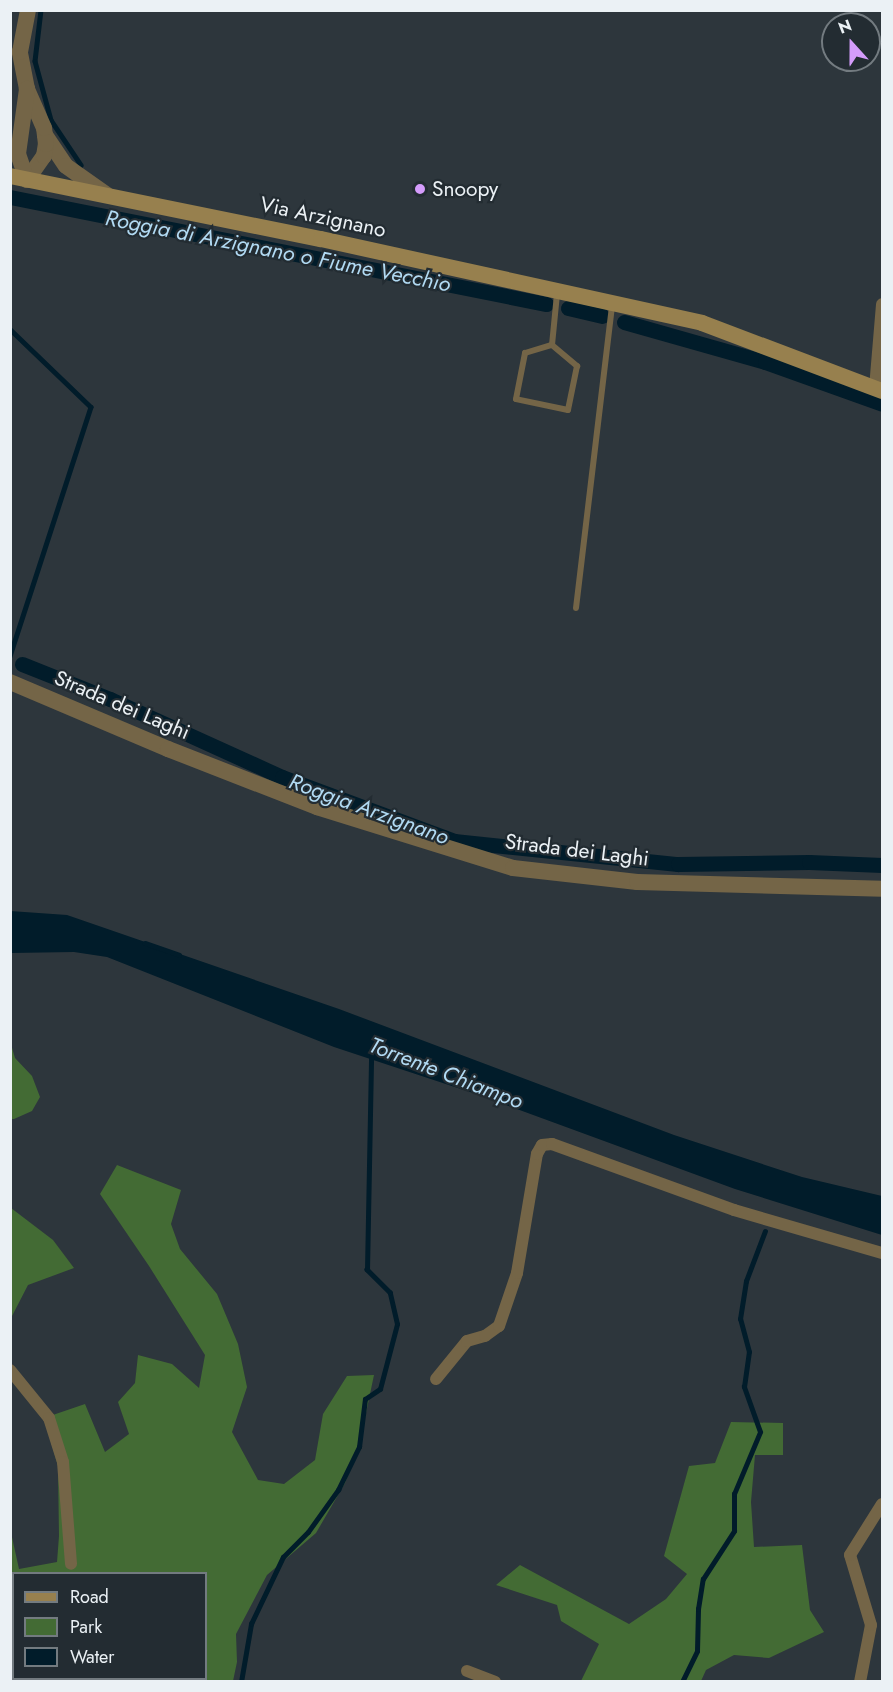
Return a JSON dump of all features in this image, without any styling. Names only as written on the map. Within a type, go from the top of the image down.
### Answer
[{"type":"main road","name":"Via Arzignano","points":[[19,178],[321,239],[702,323],[879,389]]},
{"type":"street","points":[[28,10],[20,52],[27,89],[38,112],[45,135],[66,165],[110,197]]},
{"type":"street","points":[[19,178],[18,154],[14,147],[27,89]]},
{"type":"street","points":[[19,178],[44,156],[45,135]]},
{"type":"street","points":[[879,389],[882,304]]},
{"type":"street","name":"Strada dei Laghi","points":[[10,682],[168,749],[317,807],[513,868],[637,882],[882,889]]},
{"type":"street","points":[[436,1379],[467,1341],[485,1336],[500,1326],[517,1274],[537,1154],[542,1145],[552,1144],[734,1210],[882,1253]]},
{"type":"street","points":[[10,1370],[49,1418],[63,1462],[71,1564]]},
{"type":"street","points":[[860,1682],[871,1625],[850,1555],[882,1504]]},
{"type":"street","points":[[467,1671],[495,1682]]},
{"type":"lane","points":[[552,345],[557,290]]},
{"type":"lane","points":[[576,608],[619,304]]},
{"type":"lane","points":[[552,345],[577,366],[568,410],[516,399],[525,353],[552,345]]},
{"type":"green space","points":[[10,1041],[15,1058],[32,1076],[40,1097],[32,1111],[14,1119],[10,1119]]},
{"type":"green space","points":[[117,1165],[181,1190],[171,1224],[180,1249],[217,1294],[238,1344],[247,1387],[232,1432],[258,1480],[284,1484],[315,1460],[323,1414],[347,1376],[374,1375],[358,1451],[345,1483],[316,1533],[267,1575],[236,1634],[237,1662],[233,1681],[11,1681],[10,1528],[19,1569],[57,1562],[58,1466],[44,1418],[85,1404],[105,1452],[129,1434],[118,1402],[135,1383],[138,1355],[172,1364],[199,1388],[205,1355],[100,1194]]},
{"type":"green space","points":[[11,1208],[53,1240],[74,1268],[28,1285],[11,1318]]},
{"type":"green space","points":[[731,1422],[783,1423],[783,1455],[755,1455],[751,1502],[754,1547],[802,1545],[810,1610],[824,1632],[769,1658],[734,1655],[706,1670],[701,1681],[581,1681],[599,1644],[561,1621],[557,1605],[496,1585],[520,1565],[629,1624],[666,1599],[687,1574],[664,1556],[689,1466],[715,1463]]},
{"type":"water","points":[[10,911],[67,915],[339,1009],[674,1135],[802,1177],[882,1196],[882,1235],[735,1189],[479,1095],[334,1047],[107,957],[74,952],[11,953]]},
{"type":"waterway","points":[[41,10],[35,61],[51,120],[81,165]]},
{"type":"waterway","name":"Roggia di Arzignano o Fiume Vecchio","points":[[10,197],[546,304]]},
{"type":"waterway","name":"Roggia di Arzignano o Fiume Vecchio","points":[[568,308],[602,316]]},
{"type":"waterway","name":"Roggia di Arzignano o Fiume Vecchio","points":[[624,322],[765,362],[882,404]]},
{"type":"waterway","points":[[10,329],[91,407],[10,657]]},
{"type":"waterway","name":"Roggia Arzignano","points":[[22,664],[110,699],[282,777],[454,841],[678,864],[809,862],[882,865]]},
{"type":"waterway","name":"Torrente Chiampo","points":[[145,943],[179,955]]},
{"type":"waterway","points":[[241,1682],[251,1624],[283,1557],[308,1532],[338,1490],[359,1447],[365,1399],[380,1389],[397,1324],[390,1293],[367,1270],[371,1054]]},
{"type":"waterway","points":[[682,1682],[697,1651],[698,1609],[703,1579],[734,1531],[734,1494],[760,1432],[744,1387],[749,1352],[740,1319],[746,1281],[765,1231]]},
{"type":"place","name":"Snoopy","points":[[420,189]]}]
